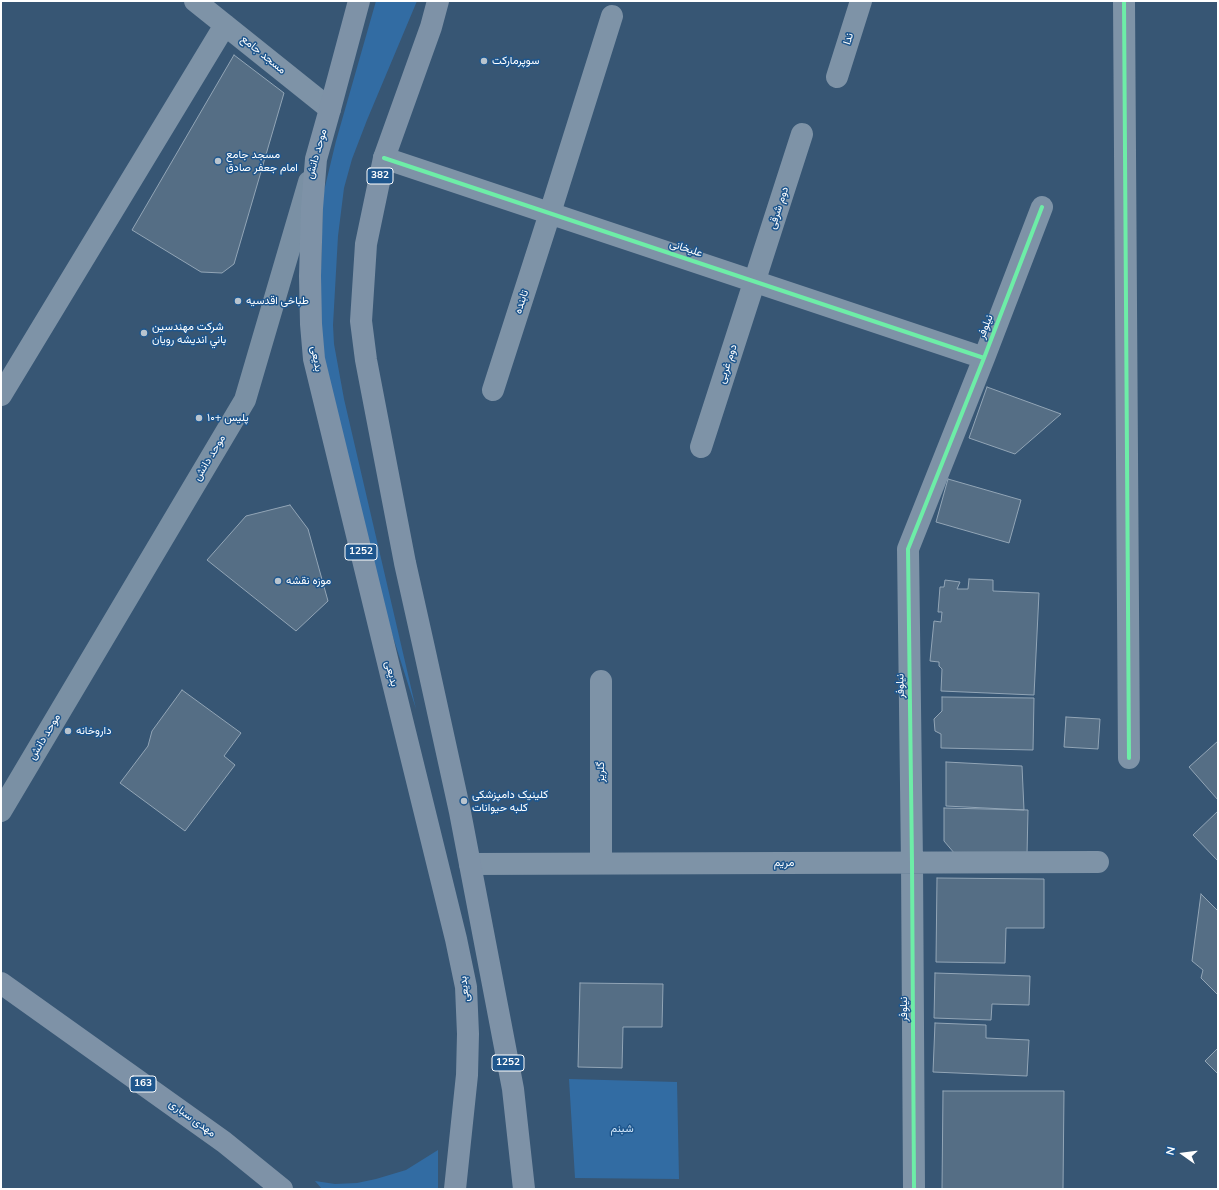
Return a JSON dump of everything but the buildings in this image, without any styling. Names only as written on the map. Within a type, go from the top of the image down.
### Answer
[{"type":"main road","name":"موحد دانش","points":[[1,811],[245,400],[316,159],[358,1]]},
{"type":"main road","name":"382","points":[[366,360],[361,321],[366,244],[384,158],[431,27],[438,1]]},
{"type":"main road","name":"بدیعی","points":[[316,159],[312,208],[310,276],[311,324],[314,359],[454,932],[466,987],[468,1034],[467,1075],[456,1189]]},
{"type":"main road","name":"1252","points":[[366,360],[404,563],[424,648],[470,864],[513,1089],[524,1189]]},
{"type":"main road","name":"مهدی سباری","points":[[1,983],[224,1142],[282,1189]]},
{"type":"street","name":"مسجد جامع","points":[[195,1],[330,109]]},
{"type":"street","name":"ندا","points":[[837,77],[861,1]]},
{"type":"street","points":[[1124,1],[1128,758]]},
{"type":"street","name":"تابنده","points":[[493,390],[612,16]]},
{"type":"street","points":[[1,396],[225,25]]},
{"type":"street","name":"دوم شرقی","points":[[755,282],[802,134]]},
{"type":"street","name":"علیخانی","points":[[384,158],[984,358]]},
{"type":"street","name":"نیلوفر","points":[[914,1189],[908,549],[1042,207]]},
{"type":"street","name":"دوم غربی","points":[[701,447],[755,282]]},
{"type":"street","name":"گلریز","points":[[601,681],[601,863]]},
{"type":"street","name":"مریم","points":[[470,864],[1098,862]]},
{"type":"green space","points":[[376,1],[417,1],[367,120],[352,159],[344,188],[338,236],[333,325],[334,344],[344,399],[416,709],[371,568],[319,342],[323,195],[336,141]]},
{"type":"green space","name":"شبنم","points":[[569,1079],[677,1082],[679,1179],[575,1178]]},
{"type":"green space","points":[[438,1150],[438,1189],[322,1189],[315,1181],[335,1184],[357,1183],[376,1179],[406,1170]]},
{"type":"cycle path","points":[[1124,1],[1129,758]]},
{"type":"cycle path","points":[[384,158],[984,358]]},
{"type":"cycle path","points":[[914,1189],[908,549],[1042,207]]},
{"type":"place","name":"سوپرمارکت","points":[[484,61]]},
{"type":"place","name":"مسجد جامع امام جعفر صادق","points":[[218,161]]},
{"type":"place","name":"طباخى اقدسيه","points":[[238,301]]},
{"type":"place","name":"شركت مهندسين باني انديشه رويان","points":[[144,333]]},
{"type":"place","name":"پلیس +۱۰","points":[[199,418]]},
{"type":"place","name":"موزه نقشه","points":[[278,581]]},
{"type":"place","name":"داروخانه","points":[[68,731]]},
{"type":"place","name":"کلینیک دامپزشکی کلبه حیوانات","points":[[464,801]]}]
